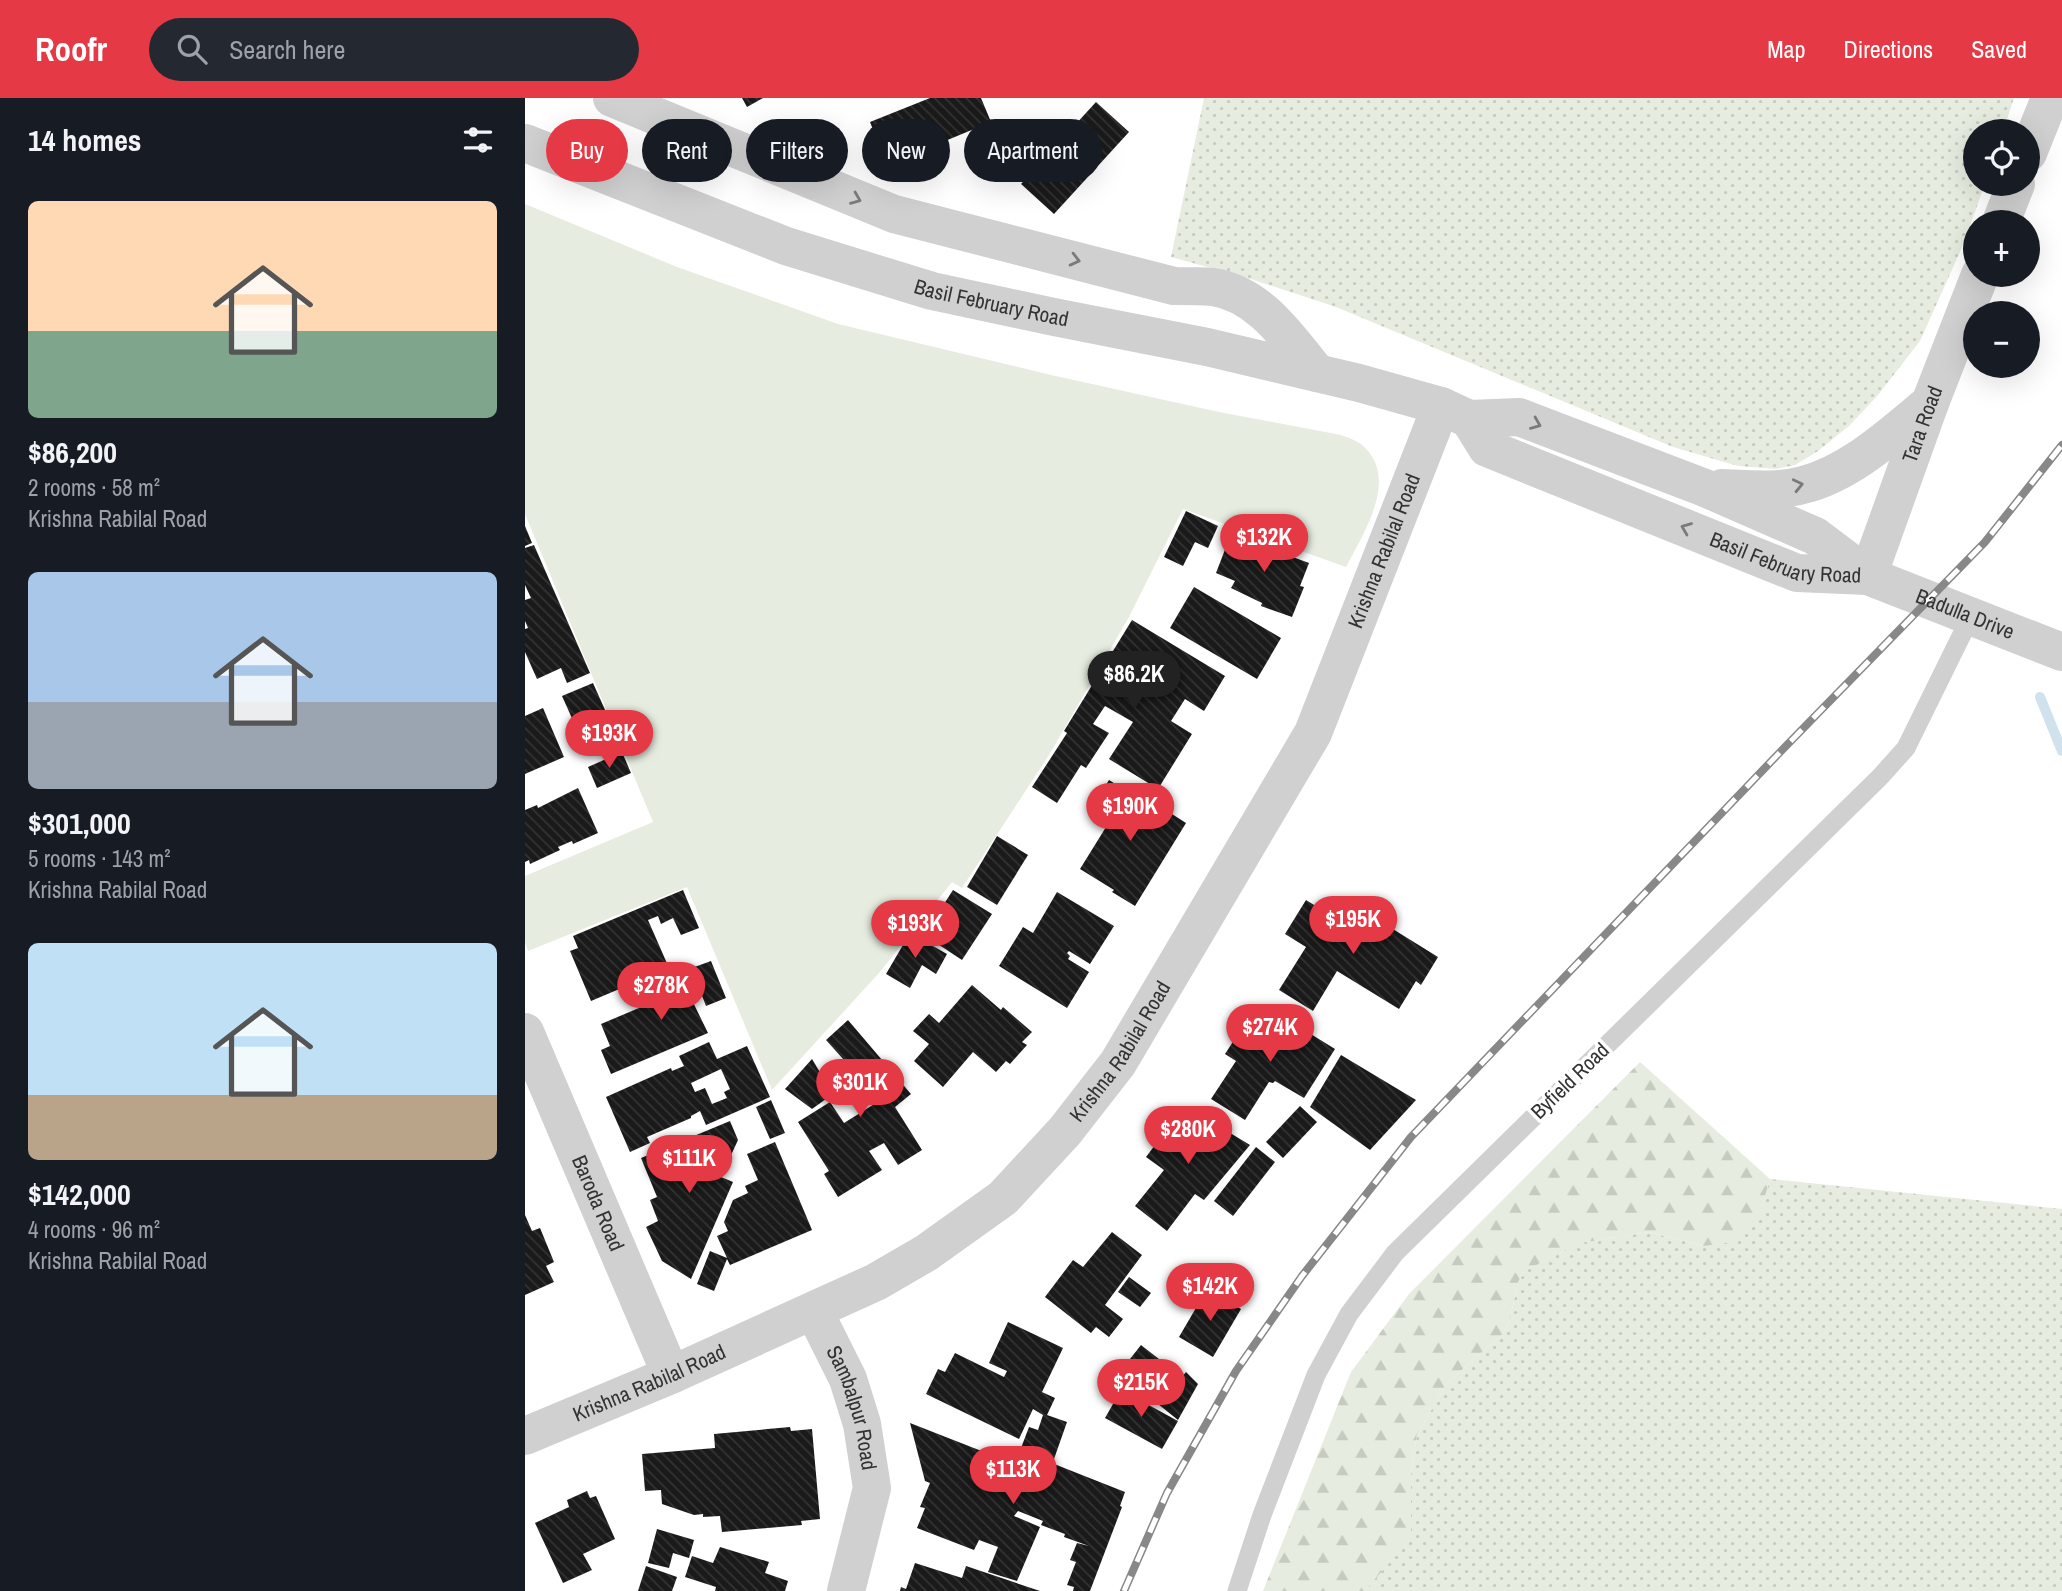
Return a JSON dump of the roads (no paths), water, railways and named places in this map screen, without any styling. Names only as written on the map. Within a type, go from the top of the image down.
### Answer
[{"type":"street","points":[[612,98],[894,214],[1174,286],[1215,288],[1239,296],[1264,311],[1317,373]]},
{"type":"street","points":[[2040,123],[2050,98]]},
{"type":"street","name":"Basil February Road","points":[[525,143],[786,246],[932,291],[1207,347],[1317,373],[1455,412],[1519,417],[1706,488],[1815,536],[1868,576]]},
{"type":"street","name":"Tara Road","points":[[1868,576],[1975,287]]},
{"type":"street","points":[[1706,488],[1786,488],[1804,485],[1840,470],[1930,403]]},
{"type":"street","name":"Basil February Road","points":[[1455,412],[1487,448],[1797,573],[1868,576]]},
{"type":"street","name":"Krishna Rabilal Road","points":[[525,1436],[671,1375],[876,1282],[926,1253],[1003,1198],[1065,1130],[1118,1063],[1313,733],[1455,412]]},
{"type":"street","name":"Badulla Drive","points":[[1868,576],[2062,652]]},
{"type":"street","name":"Baroda Road","points":[[525,1032],[671,1375]]},
{"type":"street","name":"Sambalpur Road","points":[[814,1311],[848,1379],[862,1424],[872,1488],[846,1591]]},
{"type":"lane","name":"Byfield Road","points":[[1237,1591],[1262,1515],[1315,1376],[1349,1314],[1395,1253],[1906,748],[1971,616]]},
{"type":"waterway","points":[[2040,697],[2062,751]]},
{"type":"railway","points":[[1124,1591],[1167,1493],[1236,1371],[1302,1276],[1411,1137],[1985,542],[2062,445]]}]
